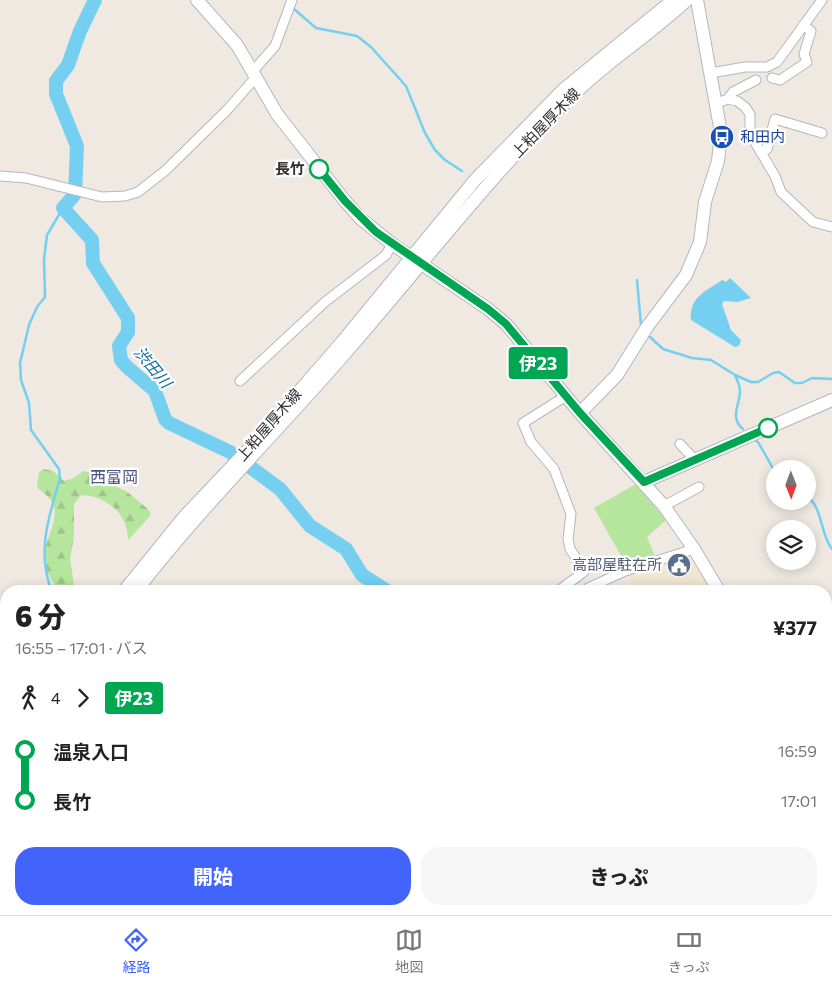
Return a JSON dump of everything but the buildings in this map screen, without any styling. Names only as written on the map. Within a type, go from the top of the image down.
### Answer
[{"type":"main road","points":[[197,0],[226,30],[288,130],[345,201],[361,219],[392,244],[488,309],[506,324],[580,413],[664,506],[694,548],[716,585]]},
{"type":"main road","name":"上粕屋厚木線","points":[[661,16],[673,0]]},
{"type":"main road","name":"上粕屋厚木線","points":[[141,585],[342,342],[416,260],[475,180],[563,90],[661,16],[687,0]]},
{"type":"main road","points":[[580,413],[617,375],[692,264],[700,242],[706,194],[720,147],[722,101],[711,74],[697,0]]},
{"type":"main road","points":[[644,482],[832,400]]},
{"type":"main road","name":"上粕屋厚木線","points":[[129,585],[184,517],[233,472]]},
{"type":"street","points":[[0,176],[26,178],[102,197],[125,196],[138,192],[155,181],[228,109],[275,46],[292,0]]},
{"type":"street","points":[[711,74],[745,67],[772,66],[778,62],[822,0]]},
{"type":"street","points":[[772,78],[780,80],[807,62],[804,54],[811,31],[803,25]]},
{"type":"street","points":[[722,101],[733,92],[756,80]]},
{"type":"street","points":[[722,101],[737,101],[748,110],[750,134],[781,192],[801,214],[818,225],[832,227]]},
{"type":"street","points":[[761,153],[767,149],[775,119],[822,133]]},
{"type":"street","points":[[240,381],[324,302],[386,255],[392,244]]},
{"type":"street","points":[[566,396],[523,423],[531,442],[554,469],[561,486],[571,514],[568,539],[570,549],[584,571],[587,585]]},
{"type":"street","points":[[680,444],[695,460]]},
{"type":"street","points":[[664,506],[699,486]]},
{"type":"street","points":[[598,585],[626,571],[694,548]]},
{"type":"street","points":[[566,585],[584,571]]},
{"type":"shaded area","points":[[661,563],[668,576],[696,563],[709,585],[632,585],[627,573]]},
{"type":"green space","points":[[44,469],[53,471],[64,481],[74,478],[83,471],[99,474],[110,484],[126,491],[148,509],[151,515],[128,540],[124,522],[114,508],[99,499],[81,495],[74,504],[74,537],[70,559],[74,585],[55,585],[45,567],[44,556],[55,516],[54,506],[48,497],[37,488],[39,472]]},
{"type":"green space","points":[[636,484],[666,520],[647,537],[656,559],[628,568],[594,508]]},
{"type":"water","points":[[730,278],[751,298],[737,302],[724,301],[722,304],[731,330],[741,340],[739,346],[735,347],[691,320],[691,312],[695,300],[722,280],[726,282]]},
{"type":"waterway","name":"渋田川","points":[[95,0],[80,31],[68,65],[56,81],[56,94],[77,146],[75,194],[63,208],[92,240],[93,263],[128,318],[128,332],[119,346],[121,360],[155,391],[165,419],[169,423],[230,452],[280,489],[310,526],[346,549],[362,575],[378,585]]},
{"type":"waterway","points":[[294,9],[316,28],[357,36],[371,47],[406,86],[425,133],[435,150],[445,160],[462,171]]},
{"type":"waterway","points":[[50,585],[45,563],[46,535],[60,479],[59,469],[31,430],[29,403],[21,380],[20,363],[29,325],[37,307],[45,297],[44,259],[47,235],[63,208]]},
{"type":"waterway","points":[[637,280],[641,325]]},
{"type":"waterway","points":[[650,337],[663,349],[692,358],[711,360],[735,375],[740,391],[736,415],[743,429]]},
{"type":"waterway","points":[[735,375],[751,382],[758,382],[773,373],[779,372],[795,383],[802,383],[812,378],[832,379]]},
{"type":"waterway","points":[[753,439],[758,442],[768,460]]},
{"type":"waterway","points":[[816,508],[825,536],[832,549]]},
{"type":"bus line","name":"伊23","points":[[319,169],[361,219],[376,232],[488,309],[506,324],[580,413],[644,482],[768,428]]},
{"type":"place","name":"和田内","points":[[722,137]]},
{"type":"place","name":"長竹","points":[[319,169]]},
{"type":"place","name":"高部屋駐在所","points":[[679,565]]},
{"type":"district","name":"西富岡","points":[[114,477]]}]
